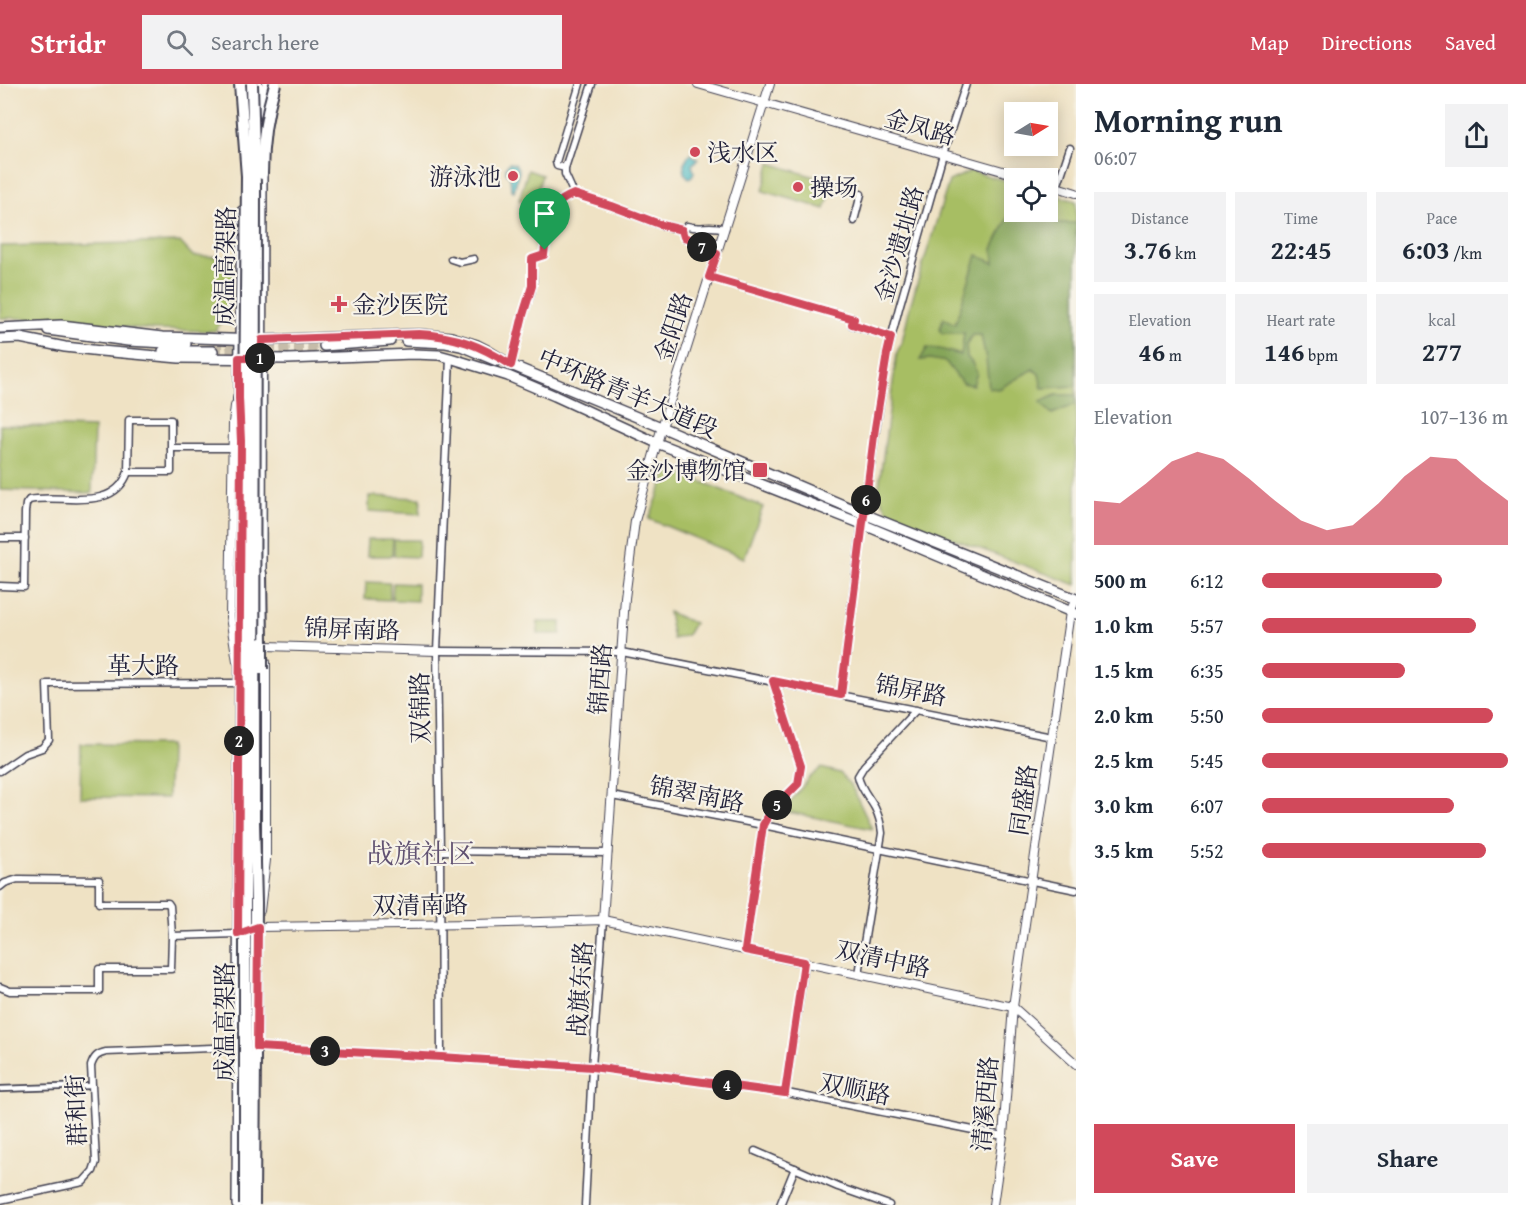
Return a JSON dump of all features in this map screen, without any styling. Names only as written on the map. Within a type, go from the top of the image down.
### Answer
[{"type":"highway","name":"成温高架路","points":[[240,84],[247,176],[241,682],[246,1030],[245,1205]]},
{"type":"highway","name":"成温高架路","points":[[252,84],[255,185],[255,1205]]},
{"type":"highway","points":[[255,240],[261,201],[263,136],[274,84]]},
{"type":"highway","points":[[239,398],[238,611],[241,682]]},
{"type":"highway","points":[[256,903],[262,821],[264,644],[261,574]]},
{"type":"highway","points":[[238,1205],[239,1061],[246,1030]]},
{"type":"main road","points":[[236,84],[242,182],[239,358],[241,682],[238,1205]]},
{"type":"main road","points":[[255,1205],[262,358],[262,148],[258,84]]},
{"type":"main road","points":[[242,182],[267,84]]},
{"type":"main road","points":[[262,148],[267,111],[274,84]]},
{"type":"main road","name":"中环路青羊大道段","points":[[0,339],[61,325],[183,338],[262,340],[419,334],[457,339],[477,345],[511,365],[662,428],[1073,613]]},
{"type":"main road","name":"中环路青羊大道段","points":[[0,328],[65,346],[133,355],[288,359],[439,355],[508,376],[657,443],[1076,599]]},
{"type":"main road","points":[[19,333],[119,348],[156,351],[213,347]]},
{"type":"main road","points":[[508,376],[477,360],[448,351],[416,348],[324,349],[399,341],[436,342],[461,346],[511,365]]},
{"type":"street","points":[[565,168],[557,166],[556,162],[580,84]]},
{"type":"street","points":[[574,194],[565,174],[565,168],[592,84]]},
{"type":"street","name":"金凤路","points":[[698,84],[1004,171]]},
{"type":"street","name":"金阳路","points":[[657,443],[770,84]]},
{"type":"street","name":"金沙遗址路","points":[[841,695],[887,354],[943,154],[966,84]]},
{"type":"street","points":[[1058,184],[1070,148]]},
{"type":"street","points":[[1058,187],[1076,193]]},
{"type":"street","points":[[511,365],[532,286],[532,259],[544,255],[556,206],[561,201],[574,194],[682,230]]},
{"type":"street","points":[[854,221],[861,195]]},
{"type":"street","points":[[682,230],[687,226],[695,229],[713,226],[725,229]]},
{"type":"street","points":[[682,230],[684,237],[717,254]]},
{"type":"street","points":[[451,259],[460,261],[474,259]]},
{"type":"street","points":[[709,277],[854,319],[852,324],[891,337]]},
{"type":"street","name":"双锦路","points":[[441,1057],[437,651],[450,358]]},
{"type":"street","points":[[239,369],[233,423],[230,617],[241,682]]},
{"type":"street","points":[[0,586],[24,587],[25,512],[29,500],[99,498],[110,494],[126,479],[128,472],[129,420],[171,420],[171,472],[128,472]]},
{"type":"street","name":"锦西路","points":[[603,920],[625,598],[635,521],[657,443]]},
{"type":"street","points":[[171,448],[233,448]]},
{"type":"street","points":[[0,538],[25,538]]},
{"type":"street","name":"同盛路","points":[[1013,1007],[1052,737],[1076,599]]},
{"type":"street","points":[[258,927],[266,860],[264,644]]},
{"type":"street","name":"锦屏南路","points":[[264,644],[437,651]]},
{"type":"street","name":"锦屏路","points":[[437,651],[622,652],[1052,737]]},
{"type":"street","points":[[745,950],[763,825],[771,811],[798,784],[801,766],[773,681]]},
{"type":"street","name":"革大路","points":[[0,771],[25,754],[42,748],[50,740],[46,684],[241,682]]},
{"type":"street","points":[[859,974],[882,833],[875,808],[859,783],[858,776],[864,766],[916,710]]},
{"type":"street","name":"锦翠南路","points":[[612,796],[1076,890]]},
{"type":"street","points":[[440,851],[608,853]]},
{"type":"street","points":[[0,887],[18,879],[99,880],[99,903],[168,903],[172,936],[171,969],[99,969],[99,991],[10,991],[0,987]]},
{"type":"street","name":"双清南路","points":[[238,934],[258,927],[603,920]]},
{"type":"street","name":"双清中路","points":[[603,920],[1013,1007]]},
{"type":"street","name":"战旗东路","points":[[585,1205],[603,920]]},
{"type":"street","points":[[172,936],[238,934]]},
{"type":"street","points":[[785,1093],[804,962]]},
{"type":"street","points":[[1013,1007],[1076,1064]]},
{"type":"street","name":"清溪西路","points":[[993,1205],[1002,1136],[1013,1007]]},
{"type":"street","name":"群和街","points":[[0,1200],[82,1182],[93,1171],[96,1162],[91,1065],[98,1053],[238,1047]]},
{"type":"street","name":"双顺路","points":[[257,1047],[592,1067],[785,1093],[1002,1136]]},
{"type":"street","points":[[0,1089],[91,1086]]},
{"type":"street","points":[[755,1151],[872,1202],[889,1205]]},
{"type":"street","points":[[780,1205],[795,1168]]},
{"type":"green space","name":"操场","points":[[770,163],[834,183],[825,209],[763,191]]},
{"type":"green space","points":[[528,170],[542,175],[534,204],[519,200]]},
{"type":"green space","points":[[971,171],[1004,180],[1004,222],[1058,222],[1058,196],[1076,201],[1076,585],[890,515],[878,494],[897,352],[902,342],[910,306],[949,181]]},
{"type":"green space","points":[[1006,222],[1076,223],[1076,386],[1042,388],[1039,374],[1033,369],[999,389],[989,388],[981,335],[973,335],[966,344],[967,357],[977,373],[973,385],[962,383],[946,362],[920,360],[927,348],[961,355],[964,333],[942,333],[940,329],[943,318],[955,324],[977,255],[994,263],[993,249]]},
{"type":"green space","points":[[180,242],[193,256],[234,257],[232,308],[215,331],[154,330],[48,319],[0,318],[0,246]]},
{"type":"green space","points":[[1056,395],[1076,395],[1076,404],[1052,414],[1040,402]]},
{"type":"green space","points":[[0,425],[94,428],[92,493],[0,490]]},
{"type":"green space","points":[[669,468],[763,507],[744,558],[649,519]]},
{"type":"green space","points":[[369,496],[421,498],[420,514],[369,511]]},
{"type":"green space","points":[[368,539],[393,539],[392,556],[367,556]]},
{"type":"green space","points":[[394,540],[419,540],[418,557],[394,556]]},
{"type":"green space","points":[[366,582],[390,583],[390,600],[365,599]]},
{"type":"green space","points":[[393,583],[417,584],[417,601],[392,600]]},
{"type":"green space","points":[[668,612],[694,623],[687,635],[673,639]]},
{"type":"green space","points":[[538,622],[561,622],[561,634],[538,634]]},
{"type":"green space","points":[[81,744],[169,745],[168,798],[80,797]]},
{"type":"green space","points":[[821,768],[840,773],[852,787],[872,829],[783,811],[809,778]]},
{"type":"water","points":[[691,154],[698,159],[692,165],[694,172],[689,178],[684,173],[684,163]]},
{"type":"water","name":"游泳池","points":[[509,163],[515,164],[519,171],[514,191],[511,189],[510,177],[506,172]]},
{"type":"tunnel","points":[[213,344],[324,346]]},
{"type":"tunnel","points":[[213,351],[324,352]]},
{"type":"place","name":"浅水区","points":[[695,152]]},
{"type":"place","name":"游泳池","points":[[513,176]]},
{"type":"place","name":"操场","points":[[798,187]]},
{"type":"place","name":"金沙医院","points":[[339,304]]},
{"type":"place","name":"金沙博物馆","points":[[760,470]]},
{"type":"district","name":"战旗社区","points":[[421,853]]},
{"type":"route","points":[[574,194],[682,230],[684,237],[717,254],[709,277],[854,319],[852,324],[891,337],[875,428],[841,695],[773,681],[801,766],[798,784],[771,811],[763,825],[745,950],[804,962],[785,1093],[592,1067],[257,1047],[258,927],[238,934],[241,441],[239,358],[262,358],[262,340],[419,334],[463,340],[487,350],[511,365],[532,286],[532,259],[544,255],[545,250],[557,204],[574,194]]}]
